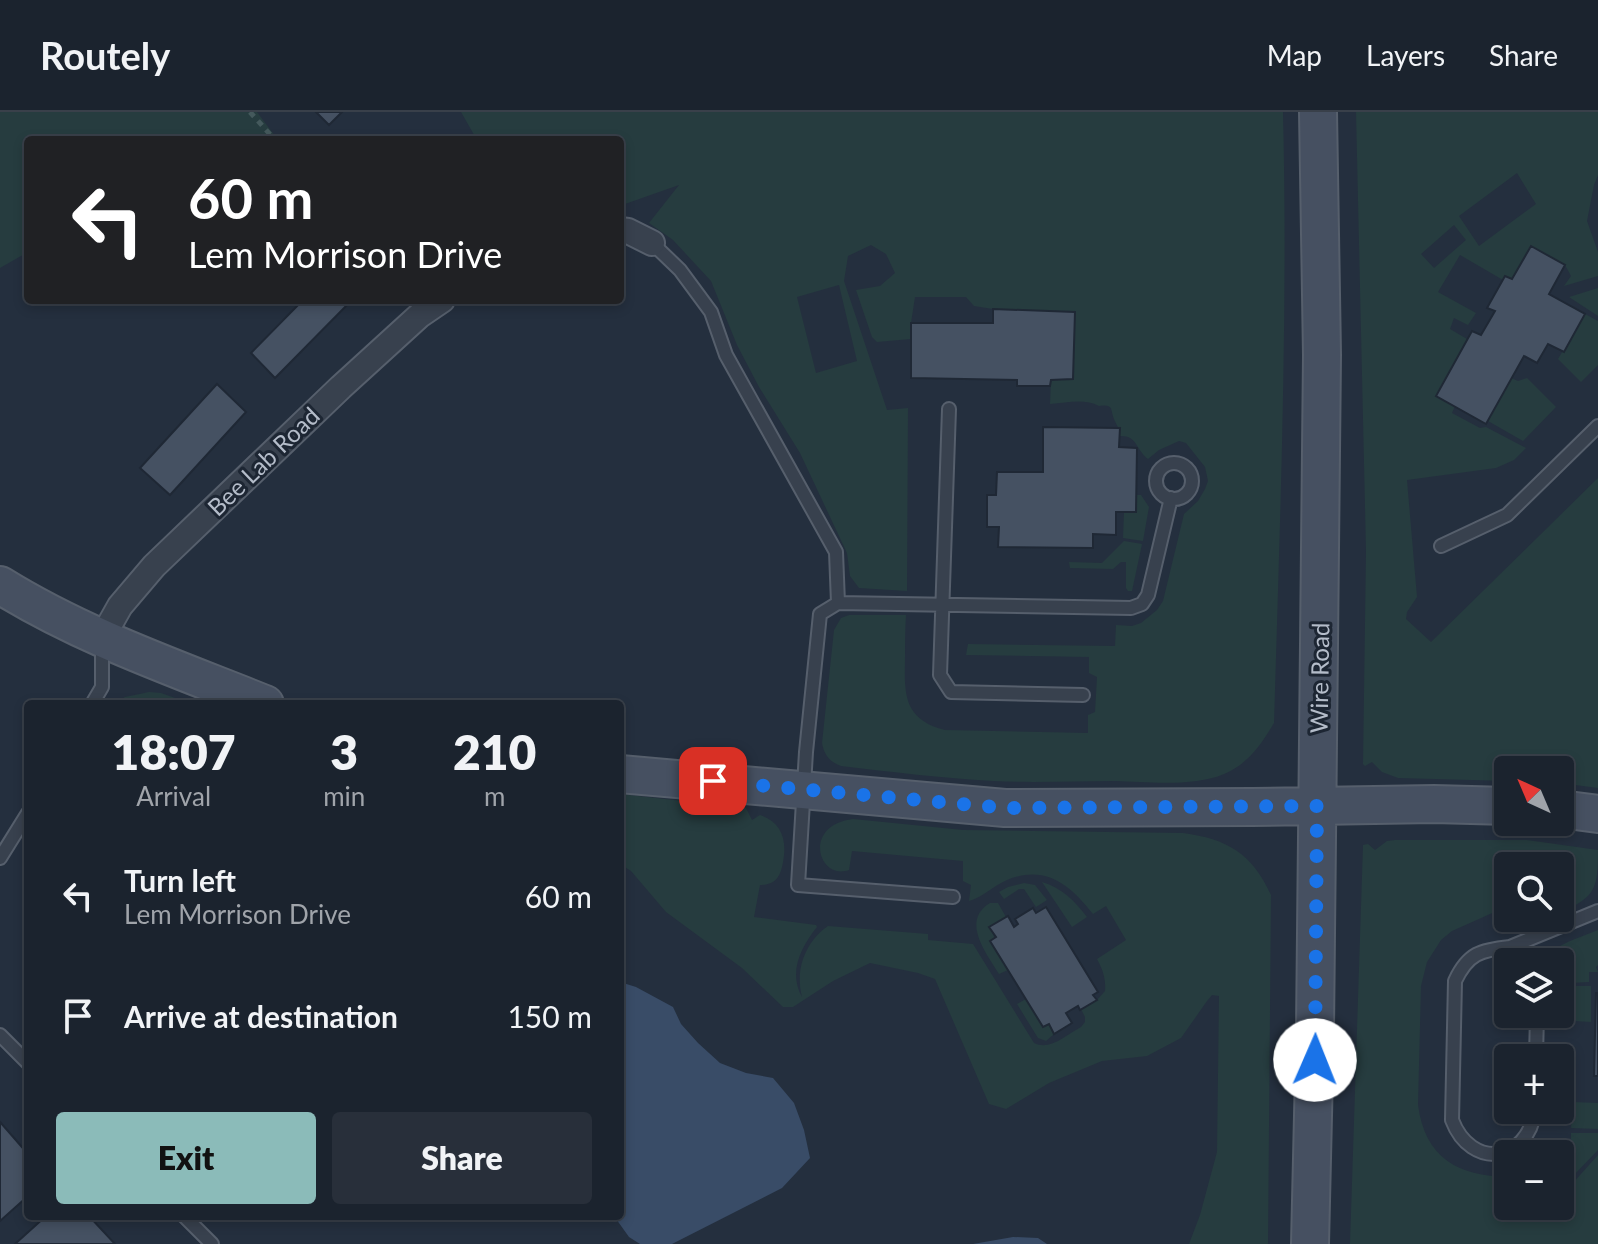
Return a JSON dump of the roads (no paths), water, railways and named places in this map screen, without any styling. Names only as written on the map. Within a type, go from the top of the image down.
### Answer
[{"type":"street","name":"Wire Road","points":[[1310,1244],[1322,355],[1318,112]]},
{"type":"street","points":[[624,230],[652,243]]},
{"type":"street","name":"Bee Lab Road","points":[[102,638],[120,606],[154,566],[341,387],[436,304]]},
{"type":"street","points":[[0,585],[33,605],[102,638],[255,700]]},
{"type":"street","points":[[624,774],[1005,808],[1494,806]]},
{"type":"street","points":[[1574,811],[1598,814]]},
{"type":"lane","points":[[652,243],[680,270],[711,312],[726,355],[836,552],[838,603]]},
{"type":"lane","points":[[949,409],[940,675],[951,692],[1083,695]]},
{"type":"lane","points":[[1441,546],[1507,515],[1598,426]]},
{"type":"lane","points":[[953,897],[798,885],[806,752],[820,614],[838,603],[1131,608],[1142,604],[1148,595],[1171,498]]},
{"type":"lane","points":[[94,700],[102,687],[102,638]]},
{"type":"lane","points":[[0,858],[24,819]]},
{"type":"lane","points":[[1533,1124],[1525,1139],[1513,1149],[1498,1154],[1482,1153],[1468,1146],[1457,1134],[1452,1120],[1455,981],[1462,965],[1474,954],[1510,947],[1598,911]]},
{"type":"lane","points":[[0,1035],[24,1059]]},
{"type":"lane","points":[[188,1220],[212,1244]]},
{"type":"water","points":[[624,983],[673,1007],[681,1024],[720,1063],[746,1073],[773,1078],[794,1103],[810,1158],[782,1188],[672,1244],[640,1244],[629,1237],[617,1220],[624,1220]]},
{"type":"water","points":[[1013,1237],[1038,1238],[1047,1244],[973,1244]]}]
